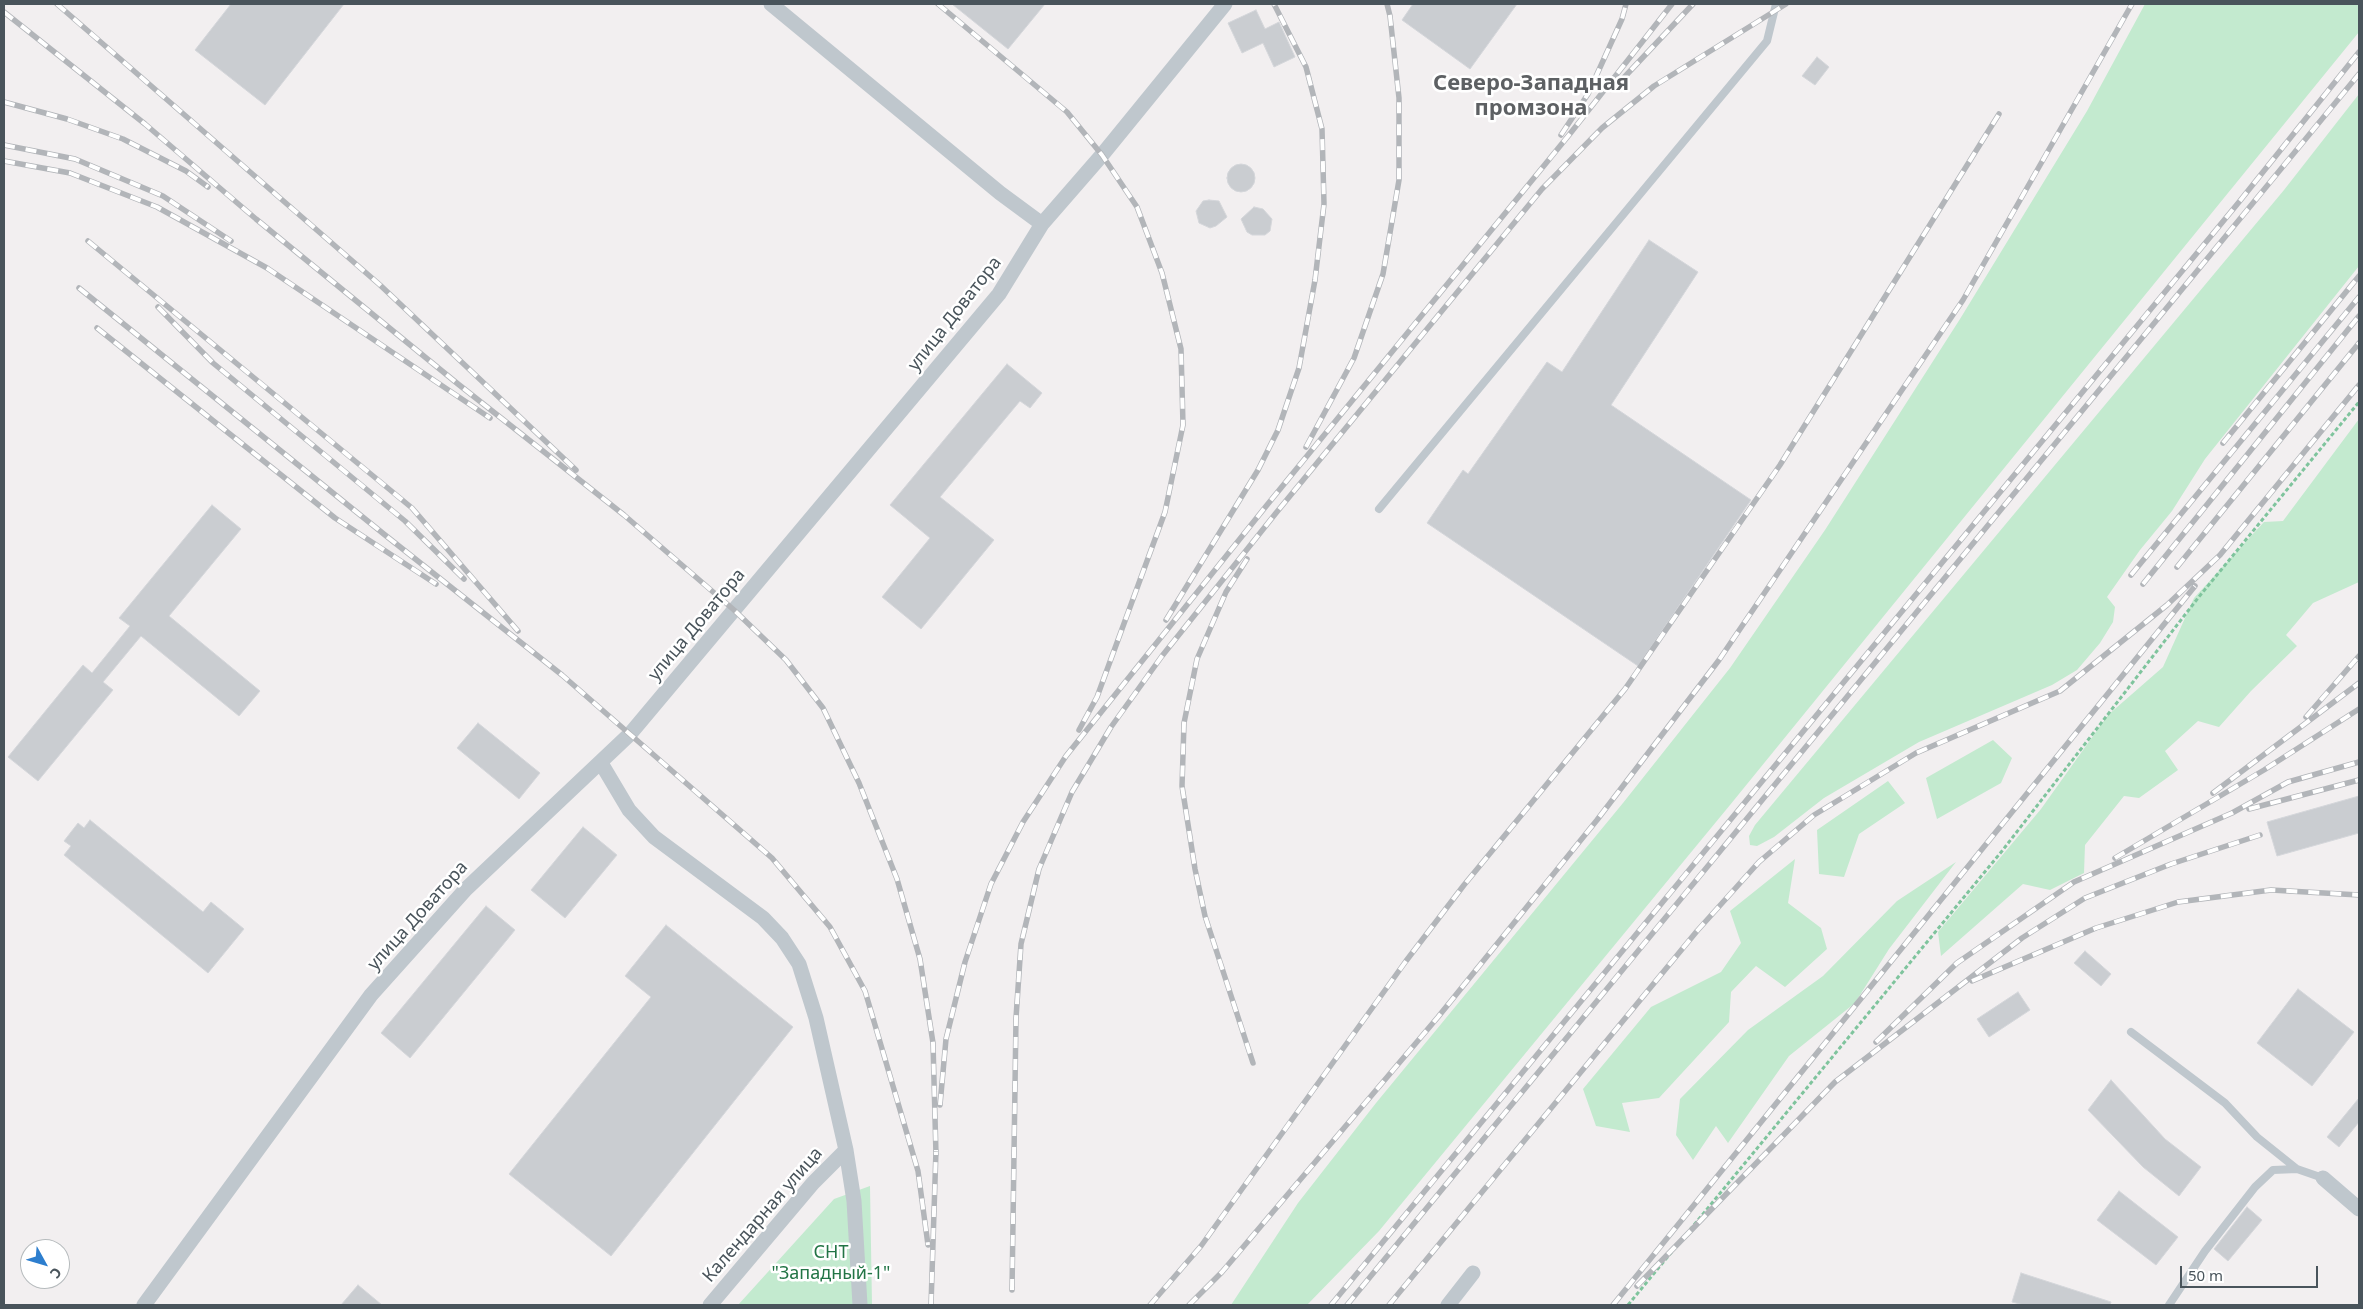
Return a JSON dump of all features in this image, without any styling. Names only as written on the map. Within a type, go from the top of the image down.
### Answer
[{"type":"street","points":[[771,4],[1000,193],[1042,224]]},
{"type":"street","name":"улица Доватора","points":[[144,1305],[371,995],[466,889],[630,734],[999,294],[1042,224],[1102,155],[1226,4]]},
{"type":"street","points":[[601,763],[629,810],[654,837],[763,918],[782,938],[799,964],[816,1018],[846,1150],[854,1201],[860,1305]]},
{"type":"street","name":"Календарная улица","points":[[710,1305],[813,1183],[846,1150]]},
{"type":"street","points":[[2323,1178],[2359,1209]]},
{"type":"street","points":[[1448,1305],[1473,1273]]},
{"type":"lane","points":[[1379,509],[1766,40],[1776,4]]},
{"type":"lane","points":[[2131,1032],[2225,1102],[2257,1137],[2298,1169],[2323,1178]]},
{"type":"lane","points":[[2169,1305],[2205,1251],[2255,1187],[2273,1170],[2298,1169]]},
{"type":"path","points":[[1628,1305],[2002,851],[2198,598],[2359,402]]},
{"type":"green space","points":[[2145,4],[2359,4],[2359,32],[1730,805],[1379,1231],[1307,1305],[1231,1305],[1298,1203],[1376,1103],[1623,803],[1730,668],[1825,530],[1960,319],[2087,111]]},
{"type":"green space","points":[[2359,94],[2359,266],[2205,459],[2172,511],[2140,550],[2107,597],[2115,607],[2113,622],[2100,643],[2077,670],[2052,685],[1919,742],[1824,798],[1774,837],[1757,846],[1750,845],[1749,836],[1755,825],[2284,190]]},
{"type":"green space","points":[[2359,419],[2359,582],[2313,603],[2286,635],[2297,646],[2251,691],[2219,727],[2198,721],[2165,751],[2178,770],[2139,798],[2124,796],[2085,845],[2084,873],[2050,890],[2023,884],[1941,956],[1938,932],[2041,809],[2108,715],[2163,667],[2194,598],[2264,522],[2283,521]]},
{"type":"green space","points":[[1993,740],[2012,758],[2001,783],[1937,819],[1926,778]]},
{"type":"green space","points":[[1888,781],[1905,803],[1859,834],[1844,877],[1819,874],[1817,830]]},
{"type":"green space","points":[[1795,859],[1788,903],[1821,928],[1827,949],[1785,987],[1756,966],[1731,992],[1729,1022],[1659,1098],[1622,1103],[1630,1132],[1596,1126],[1583,1089],[1651,1007],[1721,972],[1741,943],[1730,911]]},
{"type":"green space","points":[[1956,862],[1889,949],[1855,1003],[1789,1056],[1728,1143],[1716,1126],[1693,1160],[1676,1135],[1680,1099],[1748,1030],[1823,976],[1897,901]]},
{"type":"green space","name":"СНТ \"Западный-1\"","points":[[870,1186],[872,1305],[738,1305],[834,1199]]},
{"type":"building","points":[[231,4],[344,4],[265,105],[195,50]]},
{"type":"building","points":[[952,4],[1045,4],[1008,49]]},
{"type":"building","points":[[1413,4],[1517,4],[1470,69],[1402,20]]},
{"type":"building","points":[[1256,10],[1265,29],[1279,22],[1295,57],[1274,67],[1263,43],[1242,53],[1228,23]]},
{"type":"building","points":[[1817,57],[1829,67],[1815,85],[1802,76]]},
{"type":"building","points":[[1241,164],[1251,168],[1255,178],[1251,188],[1241,192],[1231,188],[1227,178],[1231,168]]},
{"type":"building","points":[[1203,201],[1219,201],[1227,217],[1216,226],[1210,228],[1199,223],[1196,211]]},
{"type":"building","points":[[1254,207],[1263,209],[1272,219],[1270,231],[1265,235],[1252,235],[1247,232],[1241,219]]},
{"type":"building","points":[[1649,240],[1698,272],[1611,405],[1751,500],[1638,666],[1427,523],[1463,470],[1468,474],[1547,362],[1562,372]]},
{"type":"building","points":[[1007,364],[1042,393],[1030,408],[1020,401],[940,497],[994,540],[921,629],[882,597],[930,538],[890,505]]},
{"type":"building","points":[[212,505],[241,529],[169,616],[260,691],[239,716],[141,636],[103,682],[113,690],[38,781],[8,757],[83,665],[92,673],[130,626],[119,618]]},
{"type":"building","points":[[478,723],[540,773],[519,799],[457,748]]},
{"type":"building","points":[[2359,796],[2359,833],[2277,856],[2267,822]]},
{"type":"building","points":[[90,820],[203,912],[211,902],[244,929],[208,973],[64,855],[71,846],[64,841],[78,823],[84,828]]},
{"type":"building","points":[[583,827],[617,855],[565,918],[531,890]]},
{"type":"building","points":[[486,906],[515,930],[410,1058],[381,1033]]},
{"type":"building","points":[[666,925],[793,1027],[611,1256],[509,1174],[651,997],[625,976]]},
{"type":"building","points":[[2085,951],[2111,974],[2101,986],[2074,963]]},
{"type":"building","points":[[2298,989],[2354,1032],[2312,1086],[2257,1043]]},
{"type":"building","points":[[2018,992],[2030,1010],[1989,1037],[1977,1019]]},
{"type":"building","points":[[2111,1080],[2165,1139],[2201,1167],[2179,1196],[2143,1167],[2088,1110]]},
{"type":"building","points":[[2359,1098],[2359,1122],[2339,1147],[2327,1137]]},
{"type":"building","points":[[2119,1191],[2178,1237],[2156,1265],[2097,1220]]},
{"type":"building","points":[[2247,1207],[2262,1220],[2228,1261],[2214,1249]]},
{"type":"building","points":[[2021,1273],[2111,1302],[2110,1305],[2024,1305],[2012,1302]]},
{"type":"building","points":[[358,1285],[382,1305],[341,1305]]},
{"type":"railway","points":[[57,4],[380,285],[576,470]]},
{"type":"railway","points":[[938,4],[1067,112],[1102,155],[1137,207],[1162,273],[1181,349],[1183,425],[1165,512],[1097,697],[1079,730]]},
{"type":"railway","points":[[1166,620],[1258,470],[1278,430],[1299,368],[1315,280],[1324,204],[1322,129],[1306,67],[1274,4]]},
{"type":"railway","points":[[1306,447],[1354,358],[1383,274],[1399,180],[1399,98],[1387,4]]},
{"type":"railway","points":[[1561,135],[1588,94],[1622,19],[1626,4]]},
{"type":"railway","points":[[940,1105],[946,1039],[965,962],[991,884],[1023,822],[1066,756],[1267,505],[1569,135],[1672,4]]},
{"type":"railway","points":[[1616,86],[1693,4]]},
{"type":"railway","points":[[1012,1290],[1016,1018],[1021,944],[1039,869],[1072,792],[1111,727],[1162,656],[1276,513],[1542,189],[1602,128],[1654,86],[1786,4]]},
{"type":"railway","points":[[1189,1305],[1222,1272],[1438,1017],[1597,820],[1719,660],[1963,300],[2132,4]]},
{"type":"railway","points":[[4,12],[145,124],[256,219],[458,384],[624,515],[734,610],[786,660],[823,708],[859,783],[897,879],[920,959],[933,1043],[936,1155]]},
{"type":"railway","points":[[1331,1305],[2239,202],[2359,52]]},
{"type":"railway","points":[[1347,1305],[2359,74]]},
{"type":"railway","points":[[4,102],[67,119],[123,139],[186,171],[208,187]]},
{"type":"railway","points":[[1150,1305],[1201,1246],[1406,961],[1464,885],[1625,689],[1780,465],[1999,114]]},
{"type":"railway","points":[[4,145],[75,159],[163,196],[231,241]]},
{"type":"railway","points":[[4,161],[70,173],[157,207],[267,268],[490,418]]},
{"type":"railway","points":[[88,241],[412,508],[518,631]]},
{"type":"railway","points":[[2223,443],[2359,276]]},
{"type":"railway","points":[[79,288],[562,675],[772,858],[830,927],[865,991],[918,1171],[928,1245]]},
{"type":"railway","points":[[2131,575],[2359,297]]},
{"type":"railway","points":[[158,307],[213,363],[405,521],[464,579]]},
{"type":"railway","points":[[2143,584],[2359,316]]},
{"type":"railway","points":[[97,328],[335,518],[436,584]]},
{"type":"railway","points":[[2177,567],[2359,343]]},
{"type":"railway","points":[[1389,1305],[1697,931],[1759,862],[1814,815],[1916,753],[2060,691],[2167,605],[2220,555],[2359,385]]},
{"type":"railway","points":[[1247,559],[1226,592],[1197,659],[1184,723],[1182,786],[1195,869],[1205,916],[1253,1063]]},
{"type":"railway","points":[[1613,1305],[2195,586]]},
{"type":"railway","points":[[2306,717],[2359,656]]},
{"type":"railway","points":[[2213,793],[2359,683]]},
{"type":"railway","points":[[2115,858],[2264,770],[2359,709]]},
{"type":"railway","points":[[1876,1042],[1957,963],[2074,882],[2232,813],[2288,782],[2359,762]]},
{"type":"railway","points":[[2249,809],[2359,780]]},
{"type":"railway","points":[[1637,1286],[1835,1082],[2022,938],[2085,898],[2171,864],[2260,835]]},
{"type":"railway","points":[[1972,981],[2096,928],[2178,902],[2271,890],[2359,895]]},
{"type":"railway","points":[[931,1305],[936,1150]]},
{"type":"district","name":"Северо-Западная промзона","points":[[1531,96]]}]
